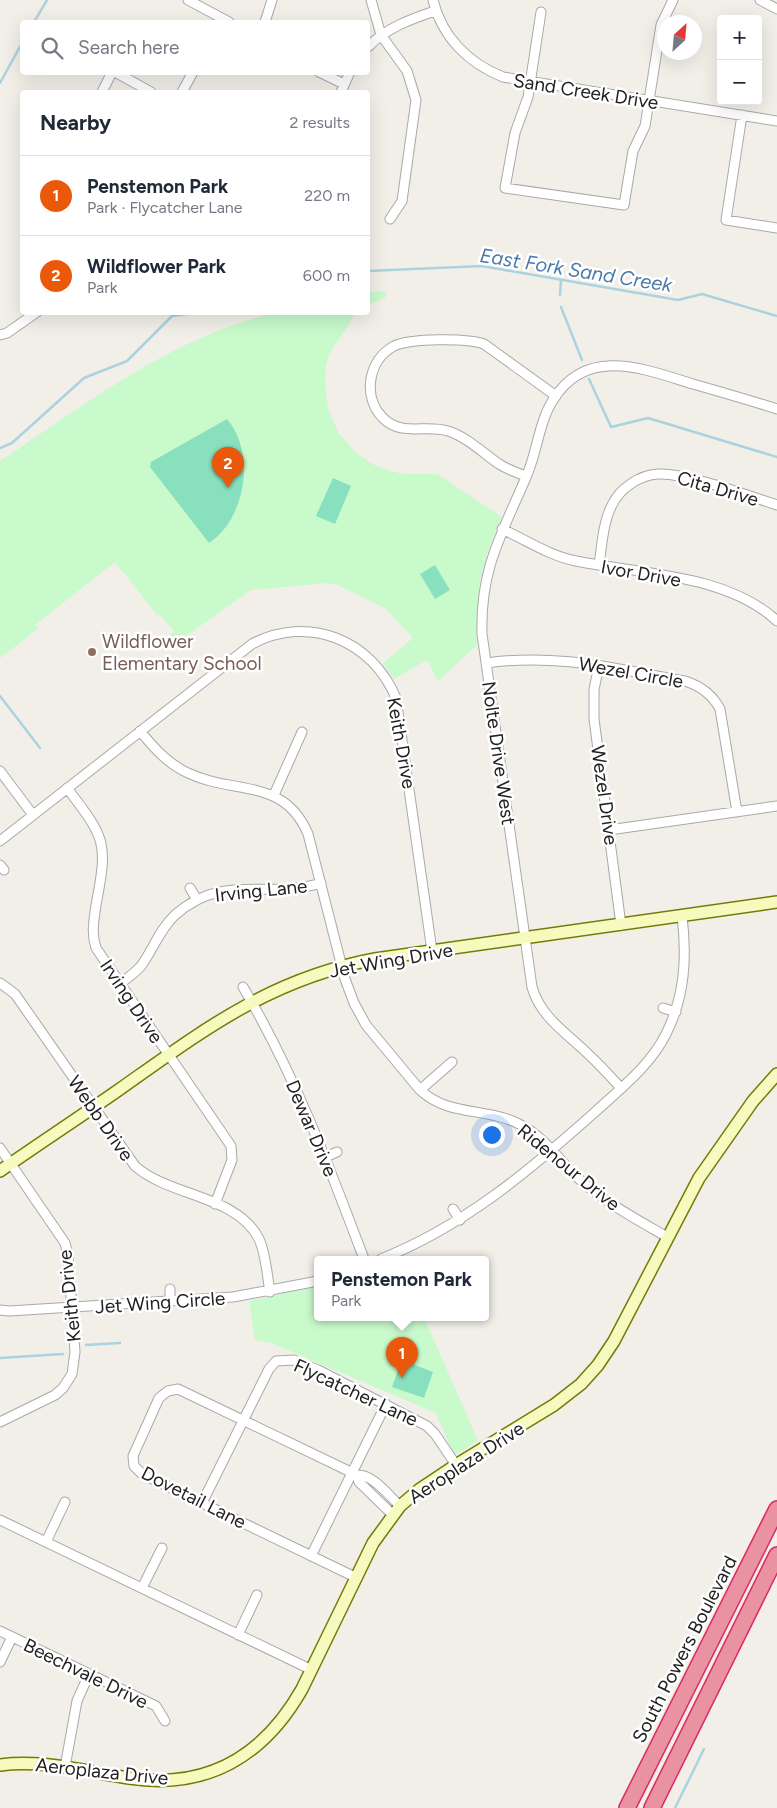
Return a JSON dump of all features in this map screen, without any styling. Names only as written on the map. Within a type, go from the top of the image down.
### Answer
[{"type":"highway","name":"South Powers Boulevard","points":[[627,1808],[777,1509]]},
{"type":"highway","points":[[652,1808],[777,1555]]},
{"type":"street","points":[[188,0],[222,20]]},
{"type":"street","points":[[266,20],[272,0]]},
{"type":"street","points":[[371,0],[382,35],[407,71],[416,100],[402,201],[390,219]]},
{"type":"street","name":"Sand Creek Drive","points":[[432,0],[448,35],[472,61],[503,77],[530,83],[777,121]]},
{"type":"street","points":[[541,12],[526,107],[514,138],[505,188],[624,205],[633,152],[645,126],[661,26],[673,0]]},
{"type":"street","points":[[760,0],[777,10]]},
{"type":"street","points":[[370,45],[398,25],[436,11]]},
{"type":"street","points":[[103,90],[112,75]]},
{"type":"street","points":[[120,75],[147,90]]},
{"type":"street","points":[[183,90],[191,75]]},
{"type":"street","points":[[324,75],[343,88],[349,75]]},
{"type":"street","points":[[742,115],[726,220],[777,228]]},
{"type":"street","points":[[0,335],[7,333],[33,315]]},
{"type":"street","points":[[526,476],[501,465],[451,432],[405,429],[392,425],[374,405],[370,391],[372,373],[381,358],[400,344],[474,341],[484,344],[556,396],[574,379],[589,370],[620,364],[639,367],[777,409]]},
{"type":"street","name":"Nolte Drive West","points":[[556,396],[548,409],[526,476],[490,559],[483,588],[482,634],[532,988],[539,1005],[555,1024],[588,1053],[621,1088]]},
{"type":"street","name":"Cita Drive","points":[[599,565],[611,506],[620,494],[640,478],[657,474],[677,475],[777,505]]},
{"type":"street","name":"Ivor Drive","points":[[502,529],[560,556],[727,590],[762,608],[777,621]]},
{"type":"street","name":"Keith Drive","points":[[0,841],[252,644],[272,636],[298,631],[320,633],[341,639],[360,650],[385,675],[399,709],[432,952]]},
{"type":"street","name":"Wezel Circle","points":[[486,663],[555,659],[685,681],[701,687],[712,697],[720,709],[737,812]]},
{"type":"street","name":"Wezel Drive","points":[[599,666],[594,688],[594,709],[621,924]]},
{"type":"street","name":"Ridenour Drive","points":[[140,731],[165,759],[188,774],[274,795],[287,802],[304,823],[349,992],[366,1025],[429,1099],[446,1107],[501,1117],[519,1123],[534,1132],[590,1188],[618,1208],[667,1237]]},
{"type":"street","points":[[274,795],[302,732]]},
{"type":"street","points":[[0,771],[34,814]]},
{"type":"street","name":"Irving Drive","points":[[67,788],[93,822],[100,838],[104,863],[93,925],[94,940],[100,954],[231,1146],[232,1160],[215,1204]]},
{"type":"street","points":[[609,830],[777,806]]},
{"type":"street","name":"Irving Lane","points":[[120,984],[140,968],[168,923],[196,900],[216,891],[234,888],[285,890],[321,883]]},
{"type":"street","points":[[190,888],[196,900]]},
{"type":"street","name":"Jet Wing Drive","points":[[0,1171],[168,1055],[251,1001],[282,986],[342,966],[777,902]]},
{"type":"street","points":[[387,1256],[460,1220],[506,1188],[553,1150],[621,1088],[658,1048],[676,1012],[685,966],[682,916]]},
{"type":"street","name":"Webb Drive","points":[[0,983],[16,994],[128,1158],[142,1172],[162,1183],[238,1215],[256,1235],[263,1250],[270,1292]]},
{"type":"street","name":"Dewar Drive","points":[[243,987],[302,1101],[326,1157],[363,1256]]},
{"type":"street","points":[[663,1008],[676,1012]]},
{"type":"street","points":[[420,1090],[452,1062]]},
{"type":"street","name":"Aeroplaza Drive","points":[[0,1765],[28,1763],[152,1781],[188,1778],[219,1769],[244,1756],[269,1736],[290,1710],[312,1670],[373,1543],[396,1510],[420,1489],[456,1465],[554,1405],[590,1375],[614,1340],[667,1237],[708,1165],[753,1101],[777,1074]]},
{"type":"street","name":"Keith Drive","points":[[0,1148],[65,1243],[75,1364],[68,1381],[55,1395],[0,1422]]},
{"type":"street","points":[[326,1157],[337,1152]]},
{"type":"street","points":[[453,1209],[460,1220]]},
{"type":"street","name":"Jet Wing Circle","points":[[0,1310],[9,1312],[170,1301],[270,1292],[314,1282]]},
{"type":"street","points":[[170,1289],[170,1301]]},
{"type":"street","name":"Flycatcher Lane","points":[[202,1503],[269,1369],[272,1364],[282,1359],[294,1360],[318,1370],[386,1404],[432,1430],[456,1465]]},
{"type":"street","name":"Dovetail Lane","points":[[356,1578],[142,1474],[134,1466],[134,1450],[160,1398],[168,1391],[178,1389],[355,1473],[364,1474],[374,1482],[396,1510]]},
{"type":"street","points":[[311,1556],[355,1473],[386,1404]]},
{"type":"street","points":[[46,1542],[65,1502]]},
{"type":"street","points":[[0,1520],[312,1670]]},
{"type":"street","points":[[142,1588],[162,1548]]},
{"type":"street","points":[[238,1635],[257,1595]]},
{"type":"street","name":"Beechvale Drive","points":[[0,1631],[156,1706],[165,1721]]},
{"type":"street","points":[[0,1662],[12,1637]]},
{"type":"street","points":[[65,1767],[77,1701],[89,1674]]},
{"type":"green space","points":[[386,291],[386,297],[370,304],[370,292]]},
{"type":"green space","points":[[267,315],[355,315],[330,353],[326,366],[325,384],[328,408],[338,432],[356,453],[376,466],[402,474],[437,474],[502,517],[489,549],[480,580],[476,627],[477,645],[438,681],[427,660],[394,679],[383,663],[413,638],[385,608],[337,585],[328,583],[251,590],[172,646],[166,639],[174,631],[160,615],[157,615],[115,562],[35,625],[38,629],[0,658],[0,461],[98,395],[165,355],[200,338],[236,324]]},
{"type":"green space","points":[[227,419],[236,433],[242,449],[244,466],[243,484],[239,502],[232,518],[222,532],[209,543],[150,467],[151,462]]},
{"type":"green space","points":[[333,478],[351,486],[335,524],[316,516]]},
{"type":"green space","points":[[435,565],[450,590],[435,599],[420,574]]},
{"type":"green space","points":[[314,1287],[314,1321],[426,1321],[478,1441],[454,1455],[436,1413],[271,1343],[255,1340],[249,1301]]},
{"type":"green space","points":[[402,1360],[433,1372],[424,1398],[392,1387]]},
{"type":"waterway","points":[[35,20],[47,0]]},
{"type":"waterway","points":[[0,83],[20,47]]},
{"type":"waterway","name":"East Fork Sand Creek","points":[[370,271],[482,266],[678,300],[702,294],[777,316]]},
{"type":"waterway","points":[[560,295],[561,280]]},
{"type":"waterway","points":[[561,307],[582,360]]},
{"type":"waterway","name":"East Fork Sand Creek","points":[[0,448],[12,443],[84,378],[127,361],[172,316],[180,315]]},
{"type":"waterway","points":[[589,379],[611,427],[648,418],[777,457]]},
{"type":"waterway","points":[[0,696],[40,748]]},
{"type":"waterway","points":[[86,1345],[120,1343]]},
{"type":"waterway","points":[[0,1358],[63,1354]]},
{"type":"waterway","points":[[675,1808],[704,1749]]},
{"type":"place","name":"Wildflower Park","points":[[228,488]]},
{"type":"place","name":"Wildflower Elementary School","points":[[92,652]]},
{"type":"place","name":"Penstemon Park","points":[[402,1378]]}]
